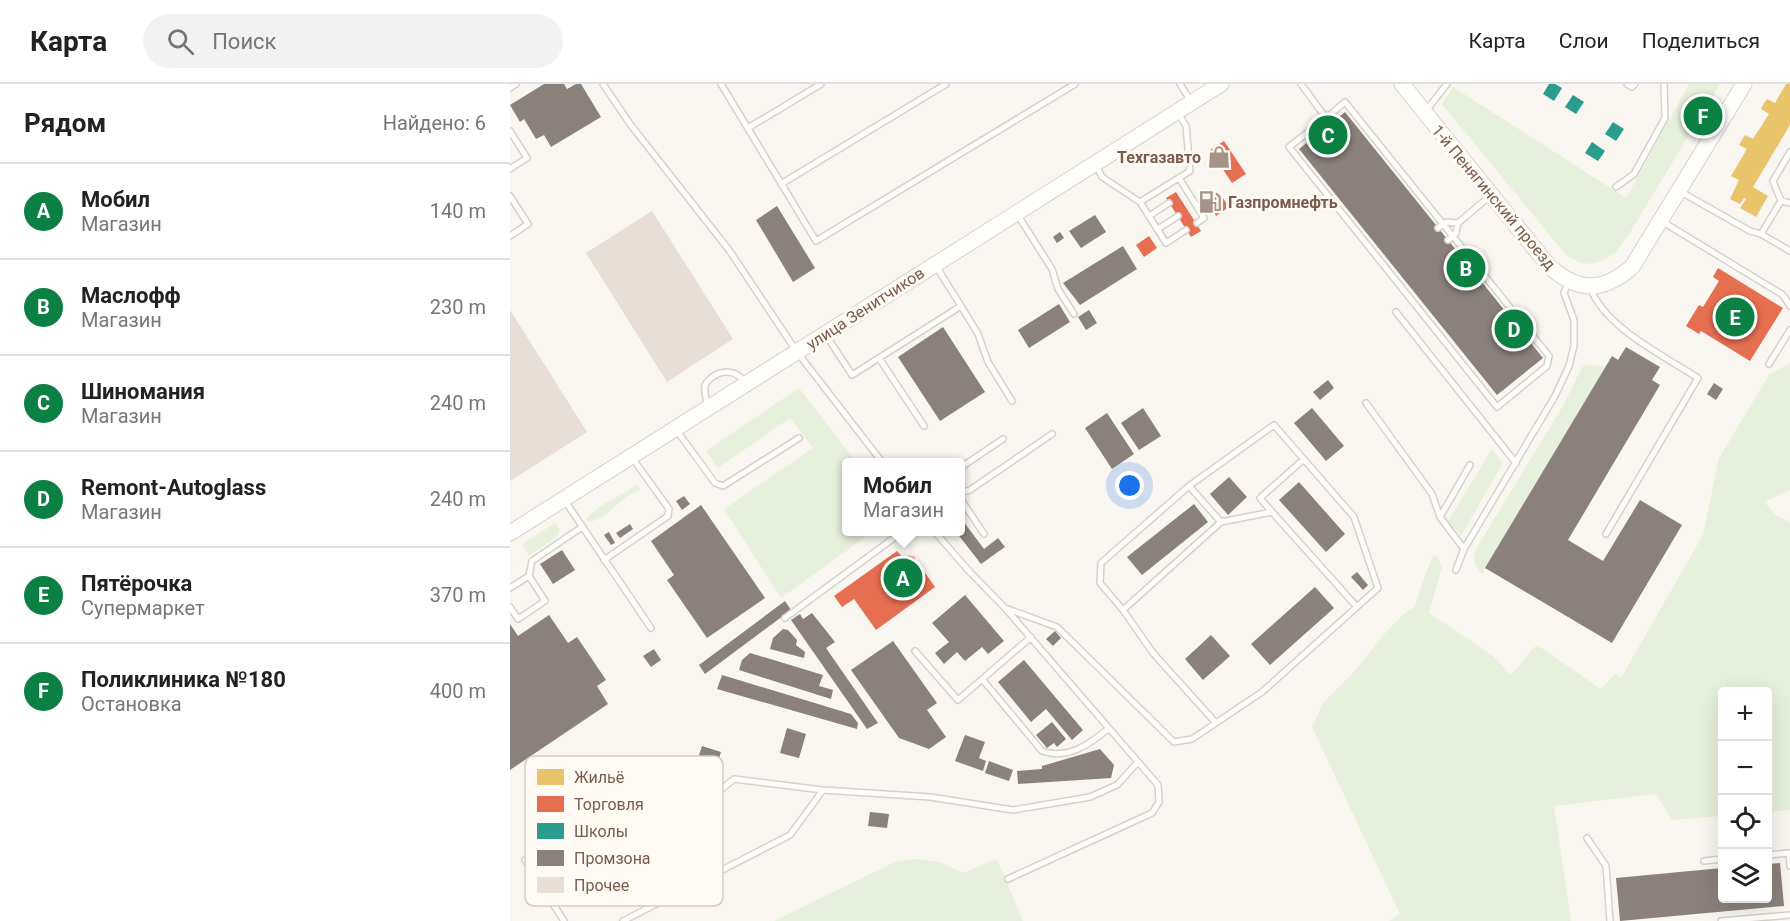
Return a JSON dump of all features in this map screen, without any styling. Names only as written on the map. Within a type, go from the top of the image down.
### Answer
[{"type":"street","name":"улица Зенитчиков","points":[[510,533],[1192,103],[1205,88],[1221,84]]},
{"type":"street","name":"1-й Пенягинский проезд","points":[[1402,84],[1548,265],[1568,281],[1590,287]]},
{"type":"street","points":[[1590,287],[1613,281],[1632,267],[1744,84]]},
{"type":"lane","points":[[510,88],[516,84]]},
{"type":"lane","points":[[603,84],[630,124],[729,250],[797,352],[879,458]]},
{"type":"lane","points":[[721,84],[816,241],[1075,84]]},
{"type":"lane","points":[[748,128],[821,84]]},
{"type":"lane","points":[[781,184],[946,84]]},
{"type":"lane","points":[[1180,84],[1192,103]]},
{"type":"lane","points":[[1300,84],[1326,118]]},
{"type":"lane","points":[[1424,113],[1447,84]]},
{"type":"lane","points":[[1627,84],[1632,87],[1635,84]]},
{"type":"lane","points":[[1616,187],[1634,174],[1665,118],[1664,84]]},
{"type":"lane","points":[[1345,102],[1450,238],[1549,356],[1547,366],[1497,407],[1289,147],[1326,118],[1345,102]]},
{"type":"lane","points":[[1140,202],[1190,171],[1186,126],[1177,112]]},
{"type":"lane","points":[[510,131],[527,158],[510,169]]},
{"type":"lane","points":[[1781,201],[1773,181],[1790,152]]},
{"type":"lane","points":[[1095,163],[1102,177],[1140,202],[1166,243],[1186,230]]},
{"type":"lane","points":[[1179,178],[1204,218],[1197,224]]},
{"type":"lane","points":[[1179,196],[1187,191]]},
{"type":"lane","points":[[1679,191],[1790,251]]},
{"type":"lane","points":[[1450,238],[1456,233],[1458,223],[1491,195]]},
{"type":"lane","points":[[510,196],[528,224],[510,236]]},
{"type":"lane","points":[[1761,234],[1781,201]]},
{"type":"lane","points":[[1781,201],[1790,203]]},
{"type":"lane","points":[[1149,216],[1169,203]]},
{"type":"lane","points":[[1188,210],[1196,205]]},
{"type":"lane","points":[[1016,213],[1052,269],[1058,289],[1074,314]]},
{"type":"lane","points":[[1158,229],[1178,216]]},
{"type":"lane","points":[[1662,221],[1783,296],[1790,306]]},
{"type":"lane","points":[[1441,226],[1446,222],[1458,223]]},
{"type":"lane","points":[[934,264],[978,334],[988,362],[1012,401]]},
{"type":"lane","points":[[1456,570],[1464,549],[1555,396],[1569,366],[1574,346],[1574,320],[1564,293],[1568,281]]},
{"type":"lane","points":[[1590,287],[1595,299],[1612,320],[1698,378],[1606,534]]},
{"type":"lane","points":[[825,333],[852,375],[961,306]]},
{"type":"lane","points":[[1396,312],[1516,463]]},
{"type":"lane","points":[[1769,364],[1790,330]]},
{"type":"lane","points":[[879,358],[924,426]]},
{"type":"lane","points":[[705,411],[707,402],[705,386],[709,379],[726,371],[741,377],[747,384]]},
{"type":"lane","points":[[1366,403],[1432,494],[1440,517],[1464,549]]},
{"type":"lane","points":[[1005,608],[1057,627],[1174,742],[1192,739],[1216,723],[1262,692],[1378,588],[1354,517],[1274,425],[1189,486],[1101,563],[1100,584],[1123,610],[1153,653],[1216,723]]},
{"type":"lane","points":[[676,430],[715,483],[723,486],[799,438]]},
{"type":"lane","points":[[965,492],[1052,434]]},
{"type":"lane","points":[[965,465],[1003,439]]},
{"type":"lane","points":[[604,560],[668,516],[669,509],[632,457]]},
{"type":"lane","points":[[1303,460],[1260,498],[1357,607]]},
{"type":"lane","points":[[1440,517],[1470,465]]},
{"type":"lane","points":[[1189,486],[1221,522]]},
{"type":"lane","points":[[564,499],[651,628]]},
{"type":"lane","points":[[965,506],[984,534]]},
{"type":"lane","points":[[1123,610],[1221,522],[1272,512]]},
{"type":"lane","points":[[510,607],[518,619],[545,601],[529,576],[532,561],[582,527]]},
{"type":"lane","points":[[785,618],[895,536]]},
{"type":"lane","points":[[939,536],[1031,637],[1158,785],[1159,802],[1152,813],[1008,879]]},
{"type":"lane","points":[[510,588],[529,576]]},
{"type":"lane","points":[[915,651],[958,700],[1031,637]]},
{"type":"lane","points":[[982,680],[1042,751],[1054,756],[1088,746],[1109,728]]},
{"type":"lane","points":[[723,788],[734,779],[824,790],[930,797],[1013,810],[1090,797],[1117,785],[1138,762]]},
{"type":"lane","points":[[723,870],[790,835],[824,790]]},
{"type":"lane","points":[[1587,838],[1605,866],[1610,921]]},
{"type":"lane","points":[[1772,855],[1789,853],[1790,866]]},
{"type":"lane","points":[[1704,861],[1718,859]]},
{"type":"lane","points":[[554,906],[564,921]]},
{"type":"lane","points":[[623,921],[652,906]]},
{"type":"lane","points":[[1721,921],[1790,915]]},
{"type":"green space","points":[[1689,84],[1720,84],[1629,234],[1615,253],[1604,260],[1588,264],[1567,256],[1442,104],[1453,87],[1626,198]]},
{"type":"green space","points":[[1790,363],[1790,490],[1764,502],[1775,514],[1790,523],[1790,810],[1772,812],[1772,687],[1718,687],[1718,816],[1672,820],[1656,794],[1554,806],[1571,921],[1389,921],[1400,914],[1312,727],[1323,703],[1355,671],[1387,631],[1414,607],[1432,557],[1437,555],[1442,567],[1429,613],[1492,655],[1510,674],[1537,645],[1601,689],[1615,674],[1621,678],[1703,535],[1719,458],[1769,375]]},
{"type":"green space","points":[[1606,366],[1482,574],[1474,562],[1476,549],[1563,406],[1582,367]]},
{"type":"green space","points":[[799,388],[853,458],[842,458],[842,536],[866,536],[781,598],[724,509],[813,448],[790,418],[718,468],[706,451]]},
{"type":"green space","points":[[1492,449],[1503,463],[1461,536],[1448,521]]},
{"type":"green space","points":[[637,484],[640,490],[627,496],[604,516],[591,522],[586,520],[597,509]]},
{"type":"green space","points":[[555,523],[560,530],[557,537],[510,568],[529,555],[522,544]]},
{"type":"green space","points":[[914,859],[940,862],[963,873],[997,859],[1023,921],[774,921],[895,862]]},
{"type":"building: Жильё","points":[[1786,84],[1790,84],[1790,125],[1753,187],[1768,196],[1756,217],[1740,208],[1746,199],[1744,198],[1740,204],[1730,199],[1739,180],[1731,176],[1747,149],[1739,145],[1745,135],[1753,139],[1769,114],[1761,109],[1763,105],[1767,99],[1775,103]]},
{"type":"building: Торговля","points":[[1224,141],[1246,174],[1232,183],[1210,150]]},
{"type":"building: Торговля","points":[[1176,192],[1201,231],[1191,237],[1166,198]]},
{"type":"building: Торговля","points":[[1219,192],[1229,207],[1216,216],[1206,200]]},
{"type":"building: Торговля","points":[[1149,236],[1157,248],[1144,257],[1136,245]]},
{"type":"building: Торговля","points":[[1718,268],[1783,308],[1750,361],[1701,331],[1699,334],[1686,326],[1699,305],[1703,307],[1719,281],[1713,277]]},
{"type":"building: Торговля","points":[[897,551],[903,558],[914,557],[935,587],[876,630],[854,599],[842,607],[834,596]]},
{"type":"building: Школы","points":[[1549,84],[1562,88],[1554,101],[1543,94]]},
{"type":"building: Школы","points":[[1573,95],[1584,102],[1576,114],[1565,107]]},
{"type":"building: Школы","points":[[1613,122],[1624,129],[1616,141],[1605,134]]},
{"type":"building: Школы","points":[[1592,142],[1605,151],[1598,161],[1585,153]]},
{"type":"building: Промзона","points":[[544,84],[564,84],[567,89],[581,84],[601,117],[551,147],[544,135],[536,139],[524,119],[520,122],[510,105]]},
{"type":"building: Промзона","points":[[1345,112],[1543,358],[1497,395],[1299,149]]},
{"type":"building: Промзона","points":[[777,206],[815,268],[793,282],[756,220]]},
{"type":"building: Промзона","points":[[1095,215],[1106,232],[1081,248],[1069,231]]},
{"type":"building: Промзона","points":[[1060,232],[1064,238],[1057,243],[1053,237]]},
{"type":"building: Промзона","points":[[1123,246],[1137,269],[1080,305],[1063,283]]},
{"type":"building: Промзона","points":[[1059,304],[1070,322],[1029,348],[1018,330]]},
{"type":"building: Промзона","points":[[1089,310],[1097,323],[1086,330],[1078,317]]},
{"type":"building: Промзона","points":[[943,327],[985,392],[940,421],[898,357]]},
{"type":"building: Промзона","points":[[1626,347],[1660,367],[1652,380],[1660,385],[1568,540],[1603,561],[1640,500],[1682,525],[1612,643],[1485,568],[1612,356],[1618,360]]},
{"type":"building: Промзона","points":[[1328,380],[1334,388],[1320,400],[1313,392]]},
{"type":"building: Промзона","points":[[1714,383],[1723,389],[1716,400],[1707,394]]},
{"type":"building: Промзона","points":[[1143,408],[1161,436],[1139,450],[1121,423]]},
{"type":"building: Промзона","points":[[1312,408],[1344,446],[1326,461],[1294,423]]},
{"type":"building: Промзона","points":[[1107,413],[1134,454],[1112,469],[1085,428]]},
{"type":"building: Промзона","points":[[1229,477],[1247,497],[1228,515],[1210,494]]},
{"type":"building: Промзона","points":[[1299,482],[1345,534],[1326,552],[1279,500]]},
{"type":"building: Промзона","points":[[684,496],[690,504],[682,510],[676,501]]},
{"type":"building: Промзона","points":[[1194,504],[1208,522],[1142,575],[1127,557]]},
{"type":"building: Промзона","points":[[701,505],[765,598],[707,638],[667,580],[674,575],[651,541]]},
{"type":"building: Промзона","points":[[630,524],[633,529],[620,538],[616,533]]},
{"type":"building: Промзона","points":[[965,524],[984,549],[998,538],[1005,547],[981,564],[959,536],[965,536]]},
{"type":"building: Промзона","points":[[609,532],[615,543],[611,545],[604,535]]},
{"type":"building: Промзона","points":[[562,550],[575,570],[553,584],[540,564]]},
{"type":"building: Промзона","points":[[1357,572],[1368,585],[1363,590],[1351,577]]},
{"type":"building: Промзона","points":[[1315,587],[1334,608],[1270,665],[1251,644]]},
{"type":"building: Промзона","points":[[965,595],[1004,641],[988,654],[982,647],[965,661],[957,652],[944,664],[935,653],[949,642],[932,623]]},
{"type":"building: Промзона","points":[[785,601],[791,610],[705,674],[699,665]]},
{"type":"building: Промзона","points":[[812,613],[835,642],[826,648],[878,723],[867,729],[791,620],[800,614],[803,619]]},
{"type":"building: Промзона","points":[[549,615],[568,643],[577,637],[606,680],[597,686],[608,704],[531,756],[525,756],[525,760],[510,770],[510,624],[518,636]]},
{"type":"building: Промзона","points":[[783,629],[788,630],[797,640],[796,645],[805,652],[804,658],[770,649],[773,638]]},
{"type":"building: Промзона","points":[[1055,631],[1061,638],[1053,646],[1046,639]]},
{"type":"building: Промзона","points":[[1211,635],[1230,656],[1203,680],[1185,659]]},
{"type":"building: Промзона","points":[[893,641],[937,703],[927,710],[946,737],[929,749],[899,738],[851,670]]},
{"type":"building: Промзона","points":[[654,649],[661,660],[651,667],[643,656]]},
{"type":"building: Промзона","points":[[750,653],[823,675],[819,686],[833,690],[831,699],[739,670],[742,660]]},
{"type":"building: Промзона","points":[[1024,660],[1083,730],[1072,740],[1046,709],[1031,722],[998,682]]},
{"type":"building: Промзона","points":[[722,675],[851,714],[858,723],[857,729],[717,689]]},
{"type":"building: Промзона","points":[[1052,722],[1066,739],[1057,747],[1054,743],[1047,748],[1036,735]]},
{"type":"building: Промзона","points":[[787,728],[806,734],[799,758],[780,753]]},
{"type":"building: Промзона","points":[[965,735],[985,742],[979,758],[986,761],[983,771],[955,761]]},
{"type":"building: Промзона","points":[[702,746],[721,752],[720,756],[699,756]]},
{"type":"building: Промзона","points":[[1100,749],[1114,765],[1111,778],[1018,784],[1017,771],[1042,769],[1042,766]]},
{"type":"building: Промзона","points":[[989,761],[1013,770],[1009,781],[985,773]]},
{"type":"building: Промзона","points":[[870,812],[889,814],[887,828],[868,826]]},
{"type":"building: Промзона","points":[[1780,863],[1784,906],[1620,921],[1616,878],[1718,868],[1718,903],[1772,903],[1772,864]]},
{"type":"building: Прочее","points":[[652,211],[733,339],[667,382],[586,253]]},
{"type":"building: Прочее","points":[[510,310],[587,432],[510,481]]},
{"type":"place","name":"Поликлиника №180","points":[[1703,116]]},
{"type":"place","name":"Шиномания","points":[[1328,135]]},
{"type":"place","name":"Техгазавто","points":[[1219,157]]},
{"type":"place","name":"Газпромнефть","points":[[1210,202]]},
{"type":"place","name":"Маслофф","points":[[1466,268]]},
{"type":"place","name":"Пятёрочка","points":[[1735,317]]},
{"type":"place","name":"Remont-Autoglass","points":[[1514,329]]},
{"type":"place","name":"Мобил","points":[[903,578]]}]
